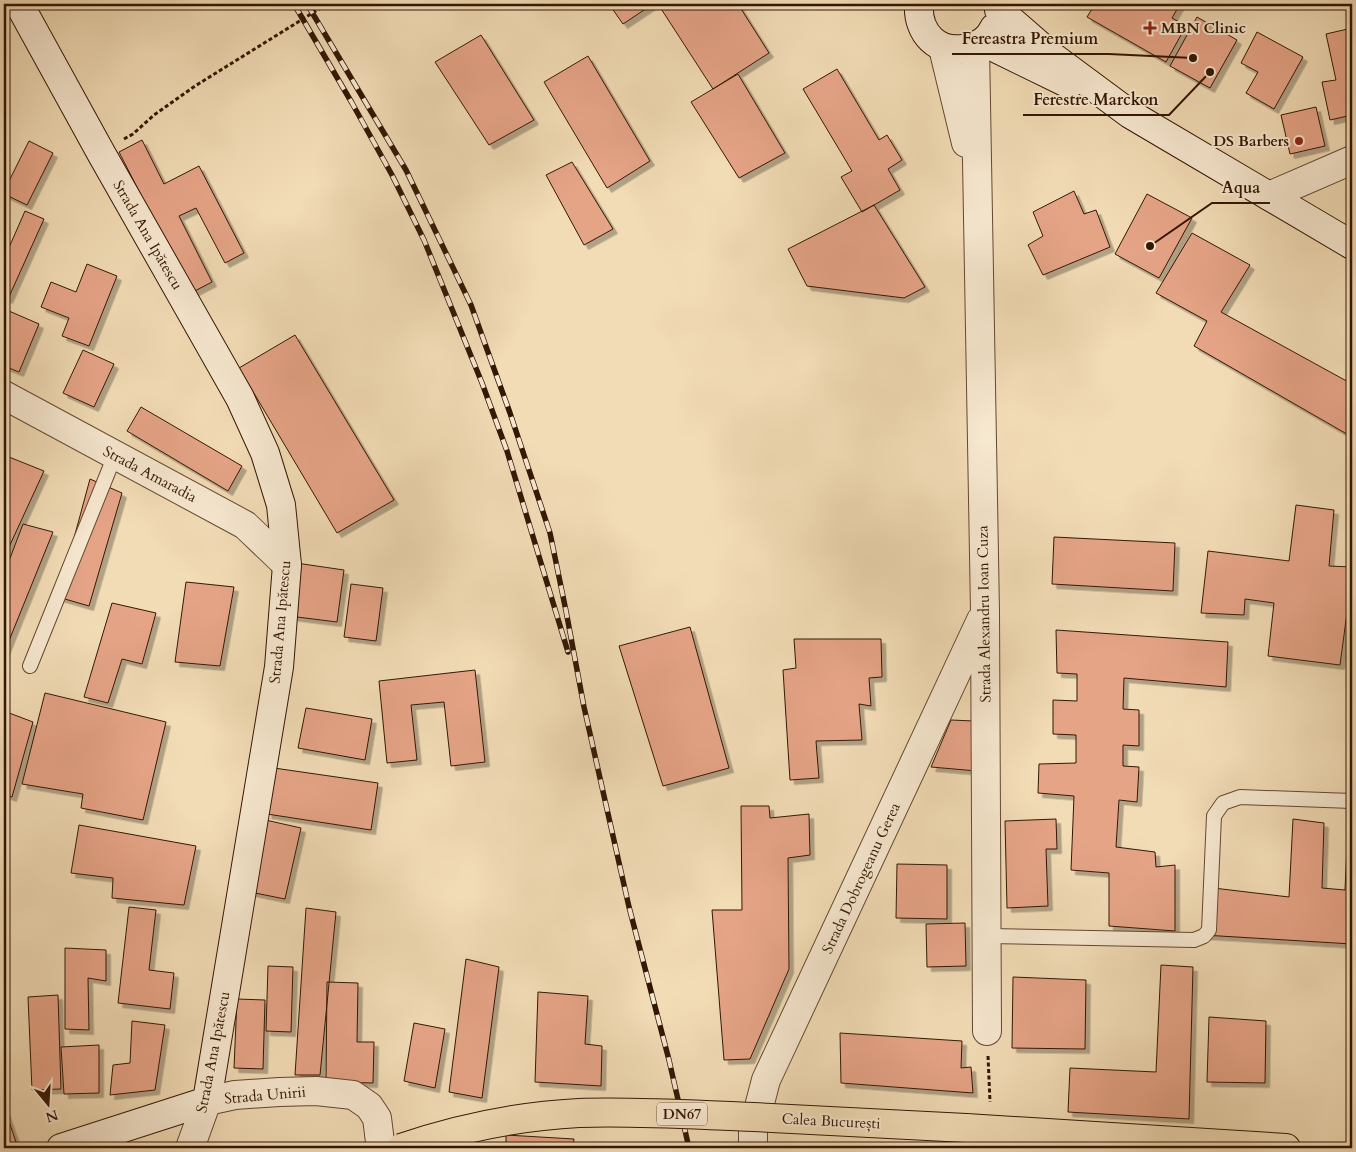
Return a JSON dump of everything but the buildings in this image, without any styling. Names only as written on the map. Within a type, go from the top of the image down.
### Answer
[{"type":"main road","name":"Calea București","points":[[401,1148],[479,1127],[528,1119],[578,1114],[635,1112],[991,1129],[1276,1148]]},
{"type":"street","name":"Strada Ana Ipătescu","points":[[19,4],[240,398],[264,453],[281,505],[287,565],[278,667],[207,1101],[190,1148]]},
{"type":"street","points":[[914,8],[923,29],[932,40],[944,48],[959,50],[979,44],[991,33],[997,22],[998,7]]},
{"type":"street","points":[[998,7],[1054,58],[1130,114]]},
{"type":"street","points":[[979,44],[1130,114],[1352,245]]},
{"type":"street","name":"Strada Alexandru Ioan Cuza","points":[[979,44],[987,1031]]},
{"type":"street","name":"Strada Alexandru Ioan Cuza","points":[[944,48],[979,198]]},
{"type":"street","points":[[1269,196],[1352,160]]},
{"type":"street","name":"Strada Amaradia","points":[[4,395],[245,525],[287,565]]},
{"type":"street","name":"Strada Dobrogeanu Gerea","points":[[753,1148],[753,1130],[766,1080],[985,612]]},
{"type":"street","name":"Strada Unirii","points":[[60,1148],[207,1101],[235,1095],[316,1091],[353,1095],[369,1106],[377,1118],[379,1148]]},
{"type":"lane","points":[[30,666],[115,455]]},
{"type":"lane","points":[[986,936],[1194,940],[1204,936],[1209,930],[1214,816],[1223,803],[1240,797],[1352,801]]},
{"type":"path","points":[[101,153],[133,134],[195,86],[327,4]]},
{"type":"path","points":[[987,1031],[991,1129]]},
{"type":"railway","points":[[294,4],[392,175],[424,240],[482,383],[507,451],[568,652]]},
{"type":"railway","points":[[307,4],[406,170],[471,305],[510,413],[550,533],[584,707],[629,907],[669,1060],[689,1148]]},
{"type":"place","name":"MBN Clinic","points":[[1150,28]]},
{"type":"place","name":"Fereastra Premium","points":[[1193,58]]},
{"type":"place","name":"Ferestre Marckon","points":[[1210,72]]},
{"type":"place","name":"DS Barbers","points":[[1299,141]]},
{"type":"place","name":"Aqua","points":[[1150,246]]}]
